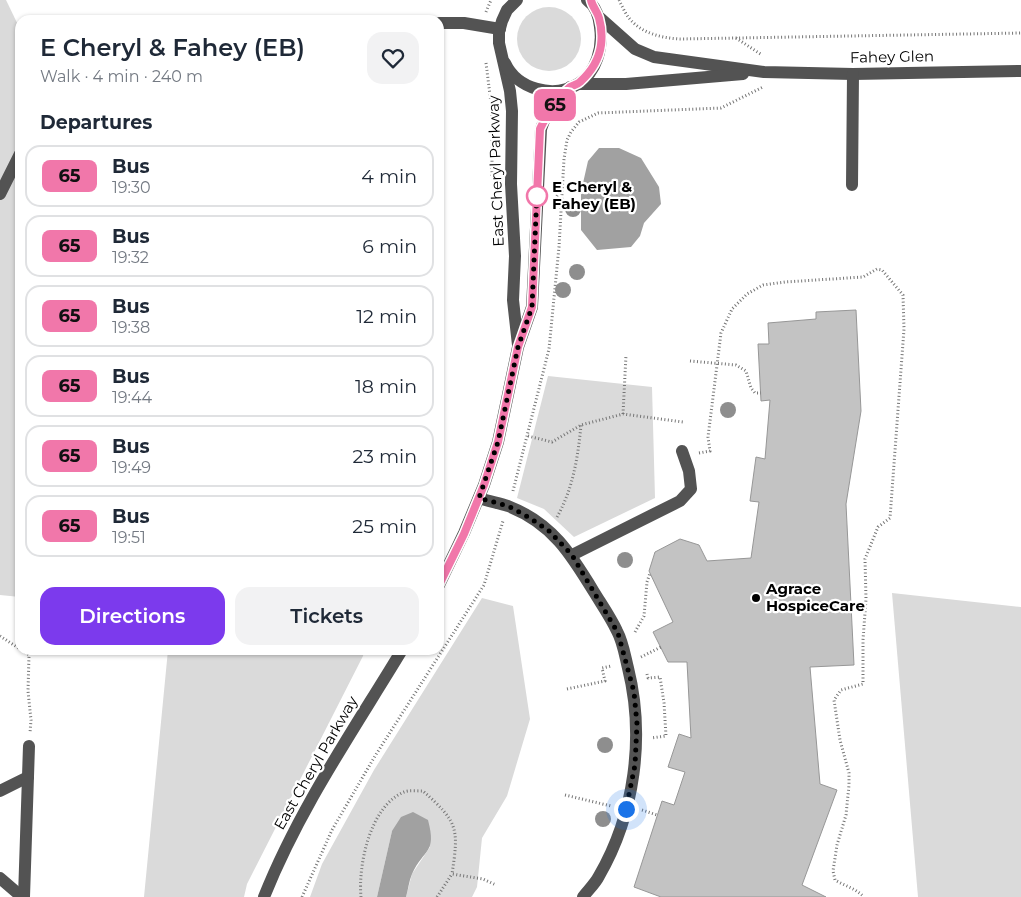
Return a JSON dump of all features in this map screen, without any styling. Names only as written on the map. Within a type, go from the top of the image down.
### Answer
[{"type":"street","name":"East Cheryl Parkway","points":[[517,1],[508,10],[500,29],[499,43],[510,91],[512,111],[511,184],[515,256],[513,300],[518,347]]},
{"type":"street","points":[[590,1],[599,17]]},
{"type":"street","name":"East Cheryl Parkway","points":[[444,576],[479,498],[498,442],[518,347],[532,307],[540,129],[545,118],[574,85],[591,71],[598,59],[601,45],[599,17]]},
{"type":"street","name":"Fahey Glen","points":[[599,17],[635,49],[654,57],[764,72]]},
{"type":"street","points":[[444,23],[464,22],[500,29]]},
{"type":"street","name":"Fahey Glen","points":[[501,54],[508,70],[520,82],[536,89],[553,91],[574,85],[626,84],[764,72],[852,74],[1021,71]]},
{"type":"street","points":[[852,74],[852,185]]},
{"type":"street","points":[[0,194],[15,164]]},
{"type":"street","points":[[572,555],[680,501],[691,489],[689,471],[683,454]]},
{"type":"street","points":[[479,498],[508,506],[530,518],[549,531],[572,555],[618,633],[627,662],[634,692],[637,724],[635,765],[630,792],[622,825],[611,852],[598,877],[583,897]]},
{"type":"street","name":"East Cheryl Parkway","points":[[264,897],[285,848],[315,794],[399,655]]},
{"type":"street","points":[[23,897],[29,746]]},
{"type":"street","points":[[0,791],[28,776]]},
{"type":"street","points":[[0,878],[23,897]]},
{"type":"path","points":[[483,26],[491,0]]},
{"type":"path","points":[[619,0],[629,18],[645,31],[654,35],[680,39],[1021,33]]},
{"type":"path","points":[[736,38],[768,59]]},
{"type":"path","points":[[485,60],[492,111],[492,177]]},
{"type":"path","points":[[512,496],[548,350],[559,247],[564,159],[567,140],[571,132],[579,122],[598,113],[721,108],[758,90]]},
{"type":"path","points":[[683,454],[710,451],[708,437],[721,333],[732,309],[746,294],[763,285],[863,277],[877,270],[882,270],[903,295],[904,329],[890,518],[878,527],[865,558],[866,600],[863,640],[863,684],[841,690],[834,700],[840,740],[849,773],[849,785],[846,815],[837,845],[833,871],[835,880],[855,889],[864,897]]},
{"type":"path","points":[[623,414],[626,355]]},
{"type":"path","points":[[690,361],[736,365],[746,371],[751,388],[755,393],[760,393]]},
{"type":"path","points":[[528,436],[552,442],[581,425],[623,414],[683,422]]},
{"type":"path","points":[[549,531],[565,504],[578,460],[581,425]]},
{"type":"path","points":[[444,648],[484,585],[504,518]]},
{"type":"path","points":[[0,636],[15,645]]},
{"type":"path","points":[[567,689],[605,681],[602,668],[627,662],[660,647]]},
{"type":"path","points":[[29,655],[28,691],[31,720],[29,746]]},
{"type":"path","points":[[302,897],[332,830],[375,756],[439,655]]},
{"type":"path","points":[[361,897],[363,855],[372,827],[388,803],[405,791],[423,791],[441,807],[454,825],[456,845],[452,874],[437,897]]},
{"type":"path","points":[[565,795],[613,806]]},
{"type":"path","points":[[452,874],[483,879],[496,886]]},
{"type":"shaded area","points":[[0,0],[6,0],[15,19],[15,596],[0,595]]},
{"type":"shaded area","points":[[549,7],[561,9],[572,16],[579,27],[581,39],[579,51],[572,62],[561,69],[549,71],[537,69],[526,62],[519,51],[517,39],[519,27],[526,16],[537,9]]},
{"type":"shaded area","points":[[599,148],[619,148],[641,158],[659,187],[661,204],[644,223],[640,236],[631,247],[597,250],[581,230],[581,192],[588,161]]},
{"type":"shaded area","points":[[548,376],[652,387],[655,498],[574,537],[544,509],[517,498]]},
{"type":"shaded area","points":[[892,593],[1021,607],[1021,897],[918,897]]},
{"type":"shaded area","points":[[482,598],[513,606],[530,719],[507,796],[482,838],[477,887],[472,897],[406,897],[412,874],[430,847],[392,831],[377,897],[310,897],[322,864],[374,770]]},
{"type":"shaded area","points":[[168,655],[363,655],[247,884],[244,897],[144,897]]},
{"type":"shaded area","points":[[413,812],[428,820],[431,839],[428,850],[412,874],[406,897],[377,897],[392,831],[401,817]]},
{"type":"building","name":"Agrace HospiceCare","points":[[856,310],[861,411],[846,504],[854,665],[810,667],[820,784],[837,790],[802,885],[826,897],[661,897],[634,887],[662,801],[674,805],[685,772],[668,767],[679,734],[691,738],[687,662],[668,662],[653,632],[673,622],[649,571],[655,552],[680,539],[699,545],[707,561],[751,558],[759,502],[750,501],[756,457],[765,459],[770,400],[761,401],[758,344],[769,344],[768,323],[816,319],[816,312]]},
{"type":"bus line","name":"65","points":[[444,575],[464,534],[484,485],[498,442],[518,347],[532,307],[540,129],[545,118],[560,99],[570,87],[578,84],[591,71],[598,59],[601,45],[599,17],[591,0]]},
{"type":"place","name":"E Cheryl & Fahey (EB)","points":[[537,196]]},
{"type":"place","name":"Agrace HospiceCare","points":[[756,598]]},
{"type":"route","points":[[537,196],[537,192],[532,307],[518,347],[498,442],[479,498],[508,506],[549,531],[572,555],[618,633],[634,692],[637,724],[635,765],[626,809]]}]
